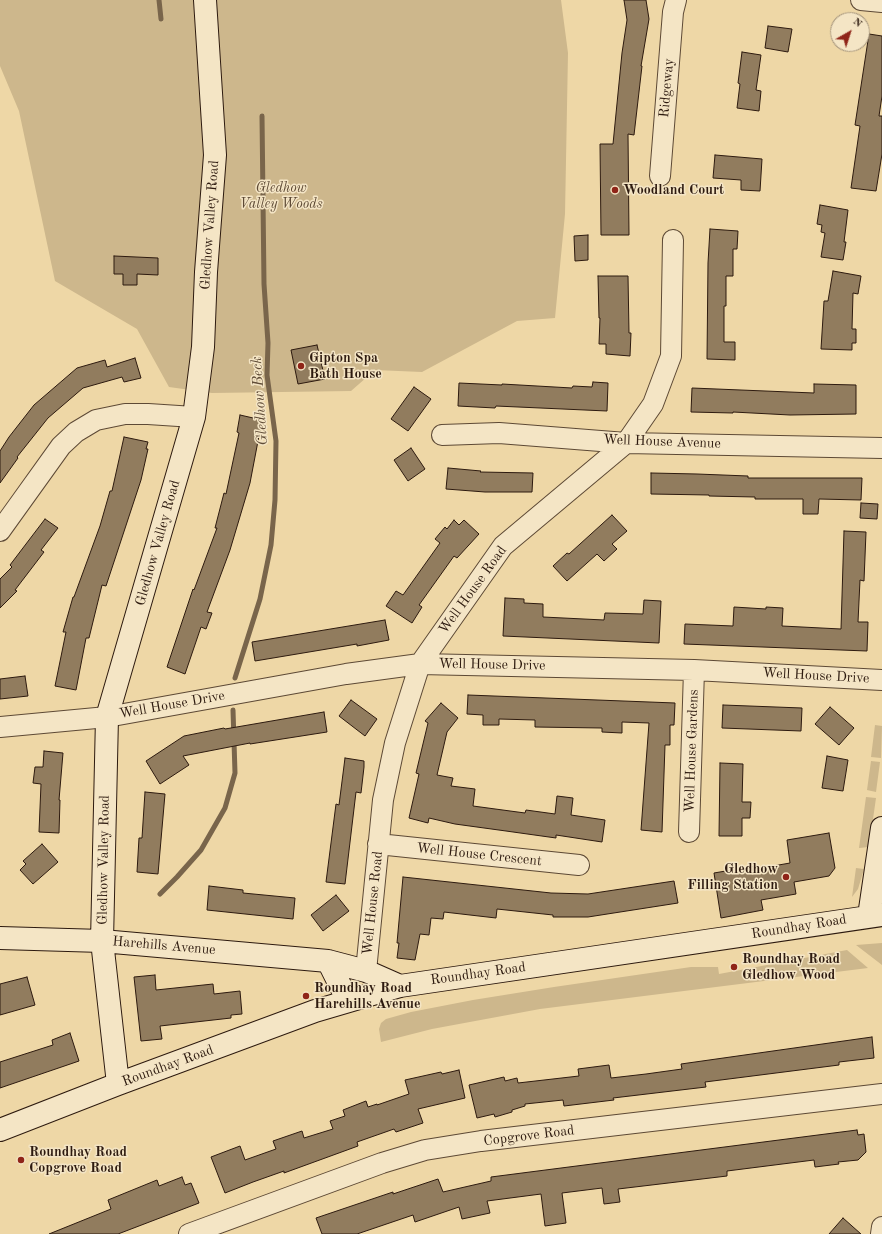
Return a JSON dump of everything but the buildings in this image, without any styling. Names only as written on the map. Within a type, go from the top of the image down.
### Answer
[{"type":"street","name":"Gledhow Valley Road","points":[[118,1084],[102,941],[107,717],[194,417],[203,347],[206,272],[215,155],[205,0]]},
{"type":"street","name":"Ridgeway","points":[[660,176],[673,12],[676,0]]},
{"type":"street","points":[[861,0],[882,2]]},
{"type":"street","name":"Well House Road","points":[[366,971],[383,800],[395,743],[420,664],[503,546],[626,443],[653,404],[671,356],[673,240]]},
{"type":"street","points":[[0,531],[61,446],[76,432],[96,420],[124,414],[194,417]]},
{"type":"street","name":"Well House Avenue","points":[[442,435],[499,434],[626,443],[882,448]]},
{"type":"street","name":"Well House Drive","points":[[0,727],[107,717],[346,674],[420,664],[694,670],[882,680]]},
{"type":"street","name":"Well House Gardens","points":[[690,832],[694,670]]},
{"type":"street","points":[[875,916],[882,828]]},
{"type":"street","name":"Well House Crescent","points":[[378,844],[579,865]]},
{"type":"street","name":"Roundhay Road","points":[[0,1130],[118,1084],[315,1011],[400,986],[875,916]]},
{"type":"street","name":"Harehills Avenue","points":[[0,938],[102,941],[328,961],[366,971],[400,986]]},
{"type":"street","points":[[328,961],[348,1001]]},
{"type":"street","name":"Copgrove Road","points":[[190,1234],[227,1228],[382,1163],[425,1150],[480,1141],[882,1094]]},
{"type":"street","points":[[881,1234],[882,1227]]},
{"type":"green space","name":"Gledhow Valley Woods","points":[[0,0],[561,0],[568,53],[565,214],[555,318],[517,321],[422,372],[375,370],[351,391],[212,393],[169,387],[137,329],[55,281],[19,111],[0,66]]},
{"type":"green space","points":[[875,725],[882,726],[881,758],[871,757]]},
{"type":"green space","points":[[871,761],[880,762],[876,792],[867,790]]},
{"type":"green space","points":[[866,797],[876,798],[869,847],[859,848]]},
{"type":"green space","points":[[856,868],[864,869],[858,889],[852,897]]},
{"type":"green space","points":[[882,943],[882,965],[856,945]]},
{"type":"green space","points":[[847,950],[868,968],[540,1009],[432,1029],[381,1042],[379,1029],[381,1023],[386,1019],[411,1012],[473,1000],[691,967],[718,967],[719,974]]},
{"type":"waterway","name":"Gledhow Beck","points":[[159,0],[161,19]]},
{"type":"waterway","name":"Gledhow Beck","points":[[235,678],[260,599],[271,545],[275,500],[276,441],[267,375],[268,343],[264,284],[262,116]]},
{"type":"waterway","name":"Gledhow Beck","points":[[160,894],[201,850],[225,808],[235,773],[233,710]]},
{"type":"place","name":"Woodland Court","points":[[615,190]]},
{"type":"place","name":"Gipton Spa Bath House","points":[[301,366]]},
{"type":"place","name":"Gledhow Filling Station","points":[[786,877]]},
{"type":"place","name":"Roundhay Road Gledhow Wood","points":[[734,967]]},
{"type":"place","name":"Roundhay Road Harehills Avenue","points":[[306,996]]},
{"type":"place","name":"Roundhay Road Copgrove Road","points":[[21,1160]]}]
